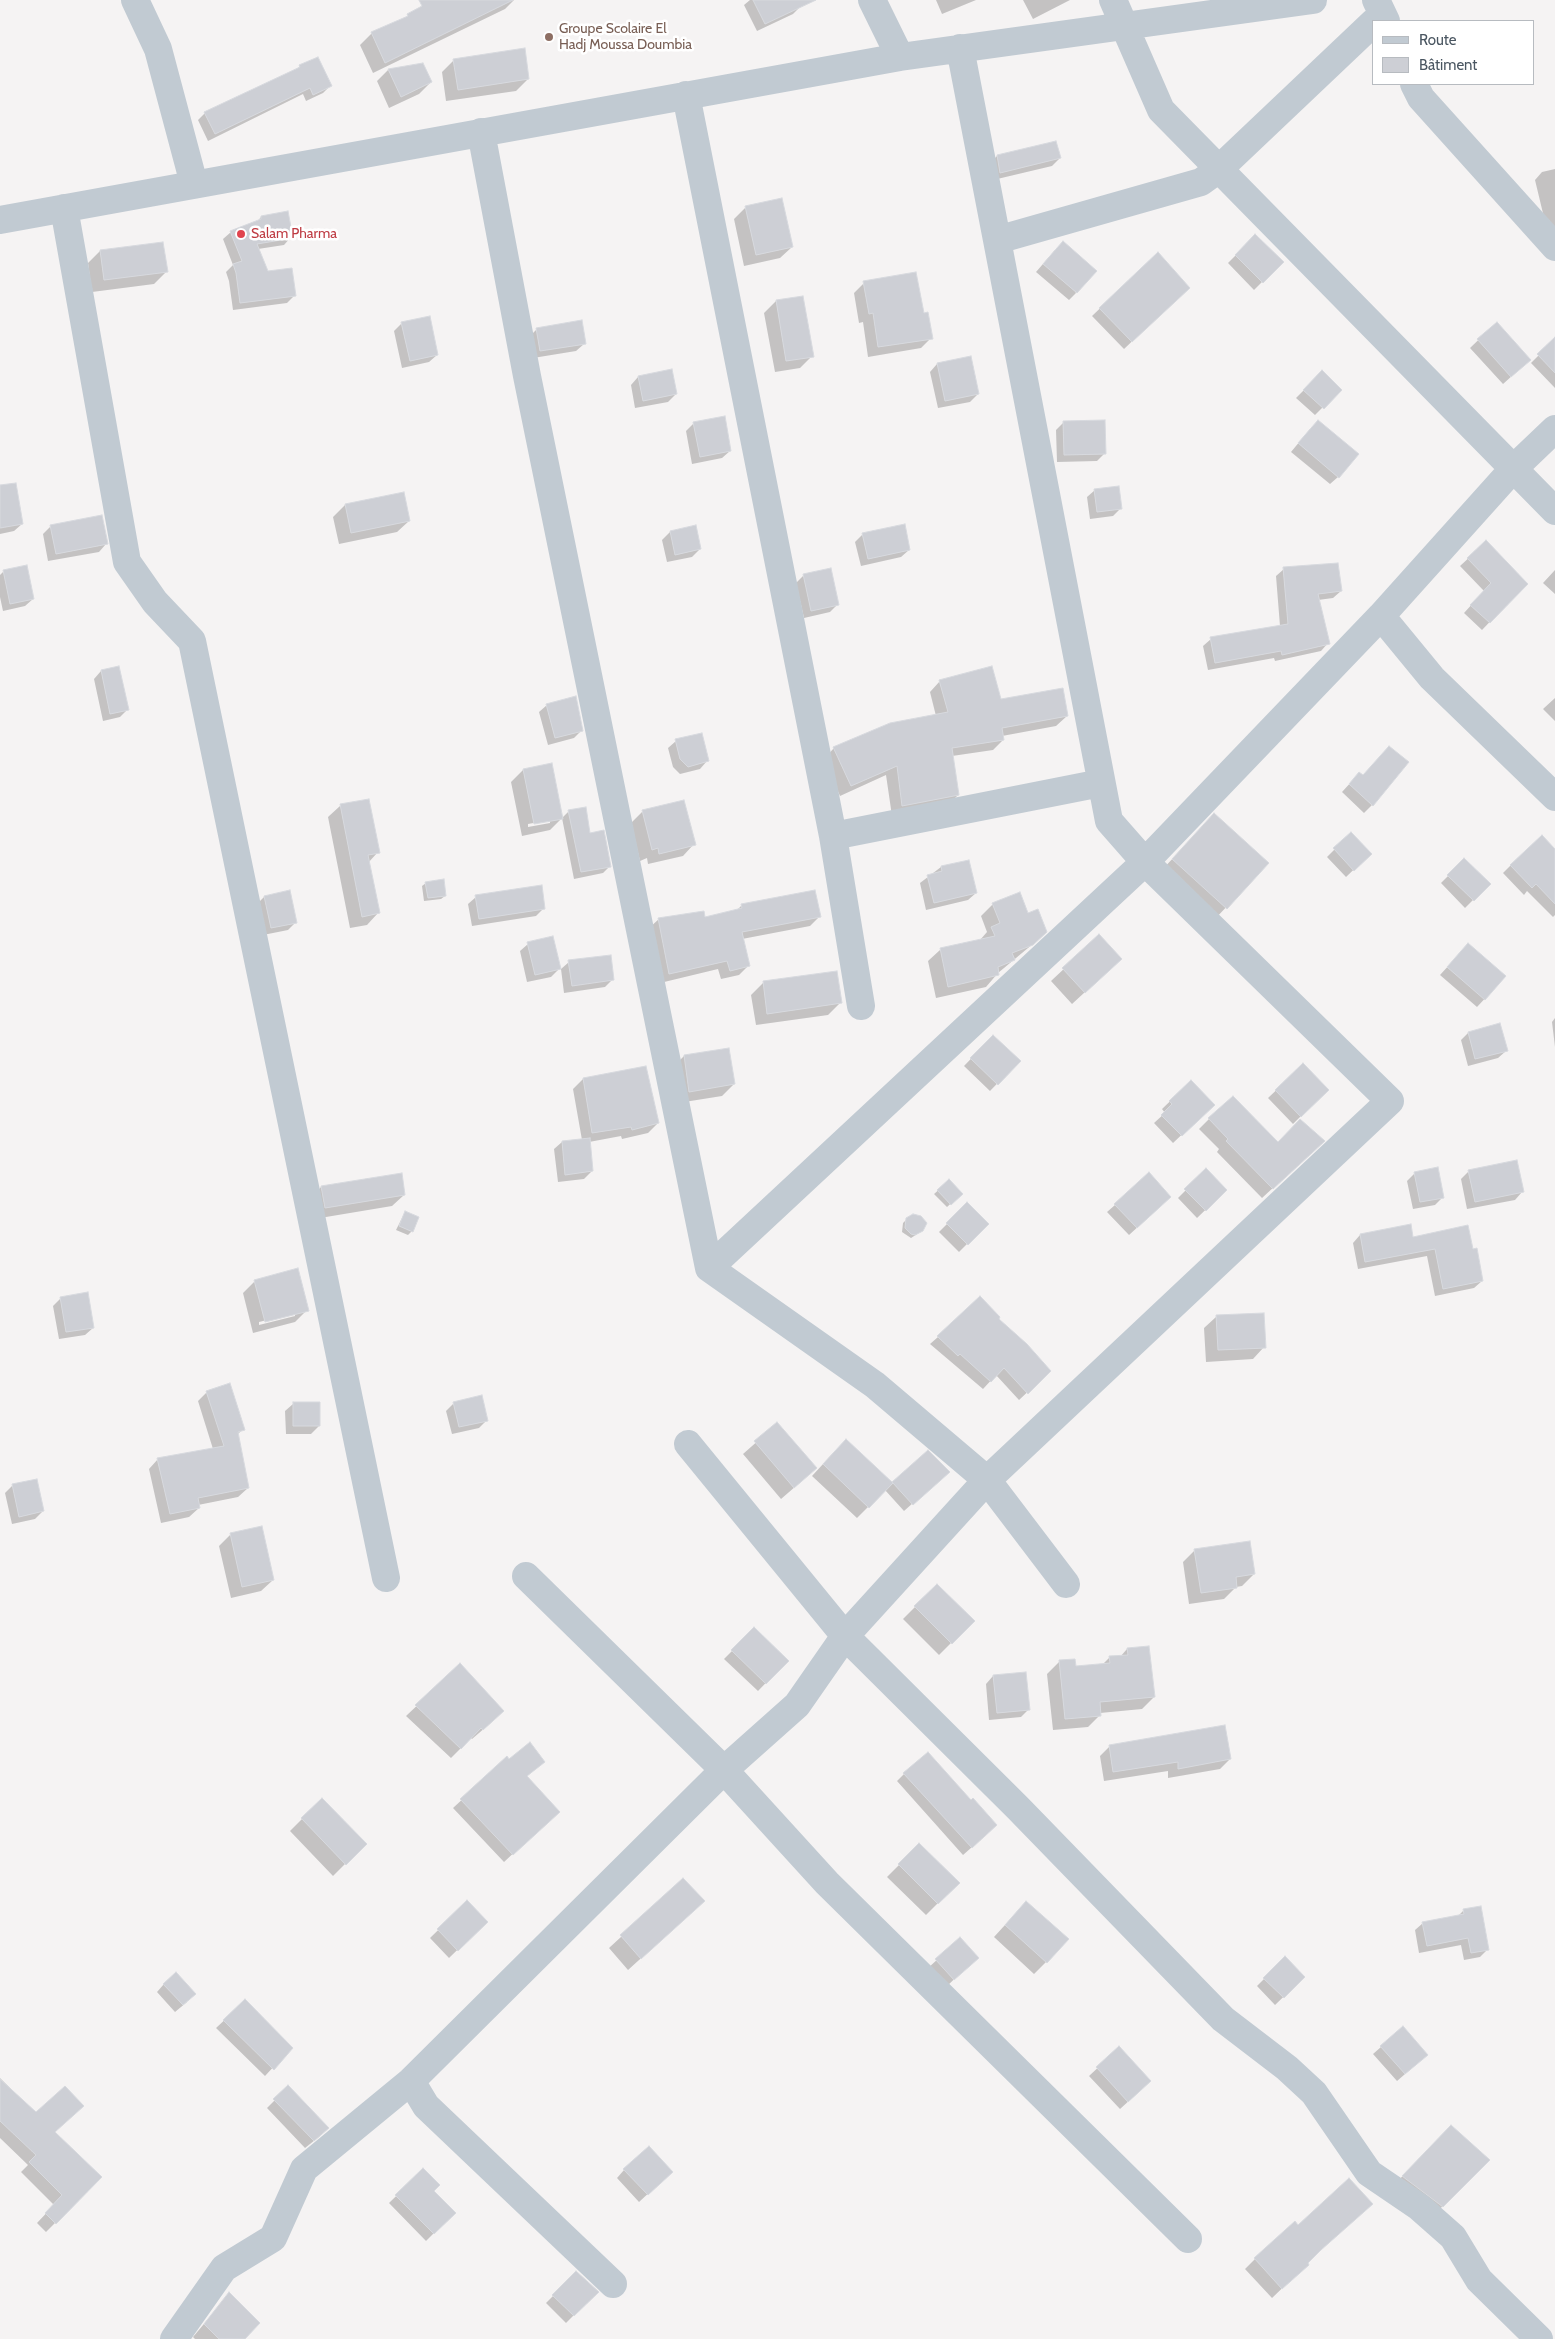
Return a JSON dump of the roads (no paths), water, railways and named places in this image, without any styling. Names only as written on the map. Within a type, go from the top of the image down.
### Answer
[{"type":"street","points":[[135,0],[158,49],[194,184]]},
{"type":"street","points":[[872,0],[900,57]]},
{"type":"street","points":[[1113,0],[1161,110],[1555,510]]},
{"type":"street","points":[[0,220],[900,57],[1313,0]]},
{"type":"street","points":[[997,240],[1201,182],[1219,169],[1372,22]]},
{"type":"street","points":[[174,2339],[224,2268],[273,2238],[304,2169],[411,2081],[724,1770],[797,1705],[845,1636],[987,1480],[1390,1101],[1145,862],[1109,821],[960,48]]},
{"type":"street","points":[[1414,85],[1421,98],[1555,247]]},
{"type":"street","points":[[686,95],[833,836],[861,1006]]},
{"type":"street","points":[[481,132],[531,396],[709,1268],[876,1385],[987,1480],[1066,1584]]},
{"type":"street","points":[[64,208],[127,562],[155,602],[192,641],[386,1578]]},
{"type":"street","points":[[709,1268],[1145,862],[1381,616],[1513,468],[1555,429]]},
{"type":"street","points":[[1381,616],[1432,678],[1555,797]]},
{"type":"street","points":[[833,836],[1101,783]]},
{"type":"street","points":[[688,1444],[845,1636],[1018,1808],[1223,2018],[1314,2093],[1369,2173],[1419,2207],[1453,2237],[1479,2280],[1539,2339]]},
{"type":"street","points":[[526,1576],[724,1770],[827,1883],[1188,2239]]},
{"type":"street","points":[[411,2081],[426,2106],[614,2284]]},
{"type":"place","name":"Groupe Scolaire El Hadj Moussa Doumbia","points":[[549,37]]},
{"type":"place","name":"Salam Pharma","points":[[241,234]]}]
